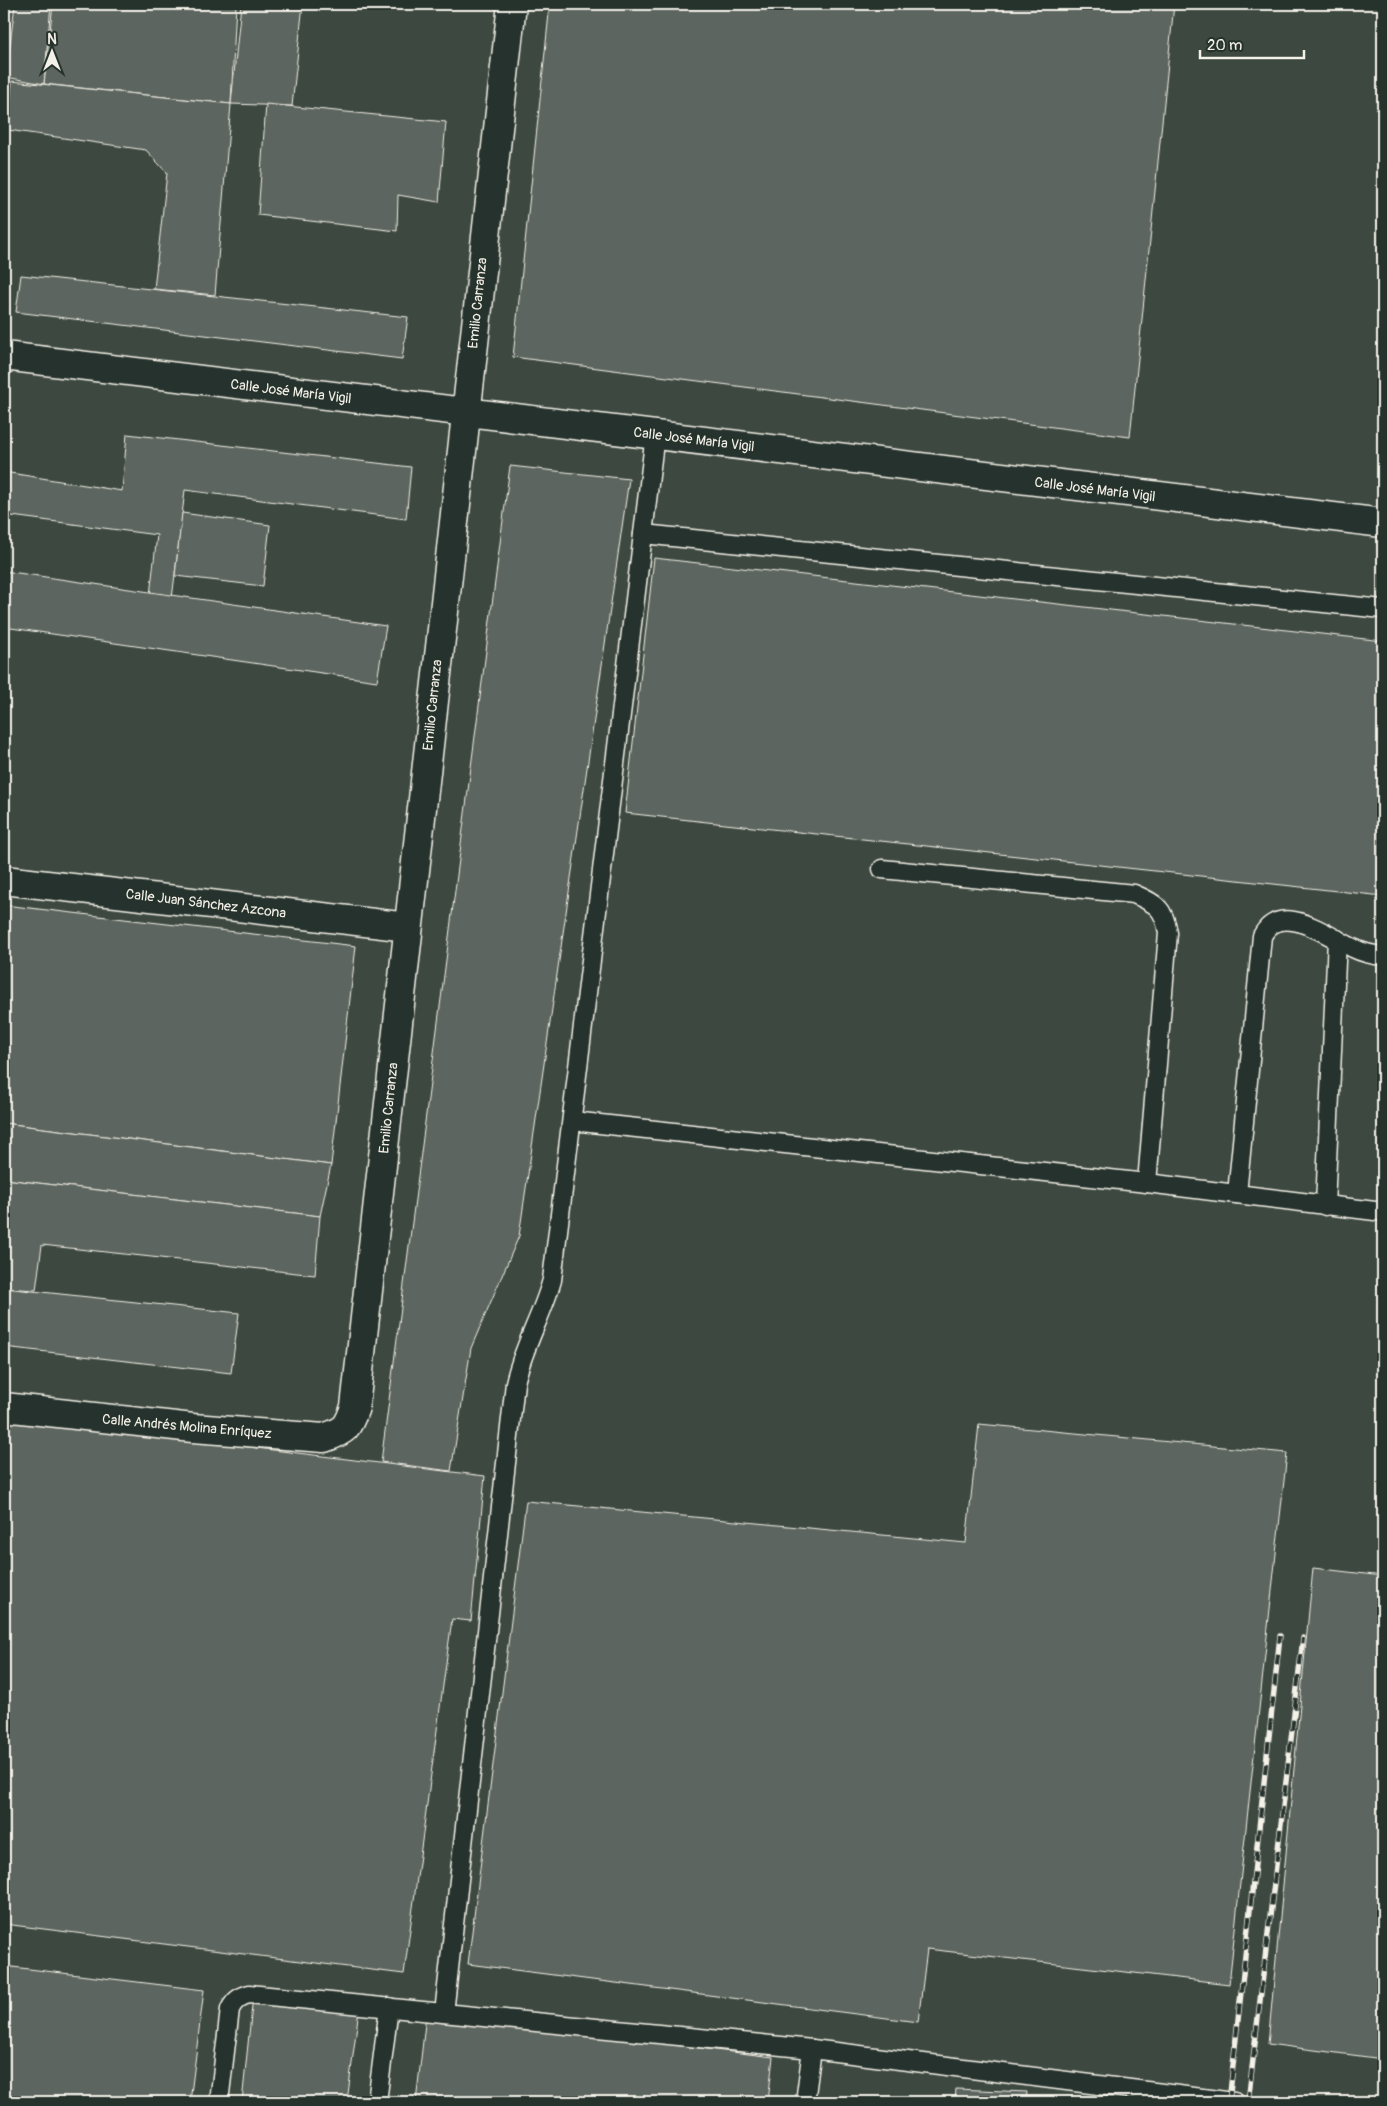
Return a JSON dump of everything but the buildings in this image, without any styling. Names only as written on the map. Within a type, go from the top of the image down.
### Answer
[{"type":"street","name":"Emilio Carranza","points":[[355,1407],[512,4]]},
{"type":"street","name":"Calle José María Vigil","points":[[4,356],[655,434],[1210,504],[1383,523]]},
{"type":"street","name":"Calle Juan Sánchez Azcona","points":[[4,880],[408,927]]},
{"type":"street","name":"Calle Andrés Molina Enríquez","points":[[4,1407],[193,1428],[324,1438],[339,1433],[350,1424],[355,1407]]},
{"type":"lane","points":[[444,2013],[514,1384],[520,1361],[546,1302],[552,1280],[655,434]]},
{"type":"lane","points":[[643,534],[1383,609]]},
{"type":"lane","points":[[882,869],[1134,894],[1159,907],[1165,917],[1168,934],[1148,1183]]},
{"type":"lane","points":[[1237,1194],[1262,936],[1272,922],[1290,920],[1310,926],[1355,949],[1383,956]]},
{"type":"lane","points":[[1325,1206],[1337,939]]},
{"type":"lane","points":[[572,1121],[1148,1183],[1383,1212]]},
{"type":"lane","points":[[220,2102],[230,2009],[240,1996],[249,1994],[812,2049],[1234,2102]]},
{"type":"lane","points":[[378,2102],[389,2007]]},
{"type":"lane","points":[[805,2102],[812,2049]]},
{"type":"shaded area","points":[[4,4],[1383,4],[1383,2102],[4,2102]]},
{"type":"railway","points":[[1229,2102],[1280,1636]]},
{"type":"railway","points":[[1248,2102],[1303,1638]]}]
